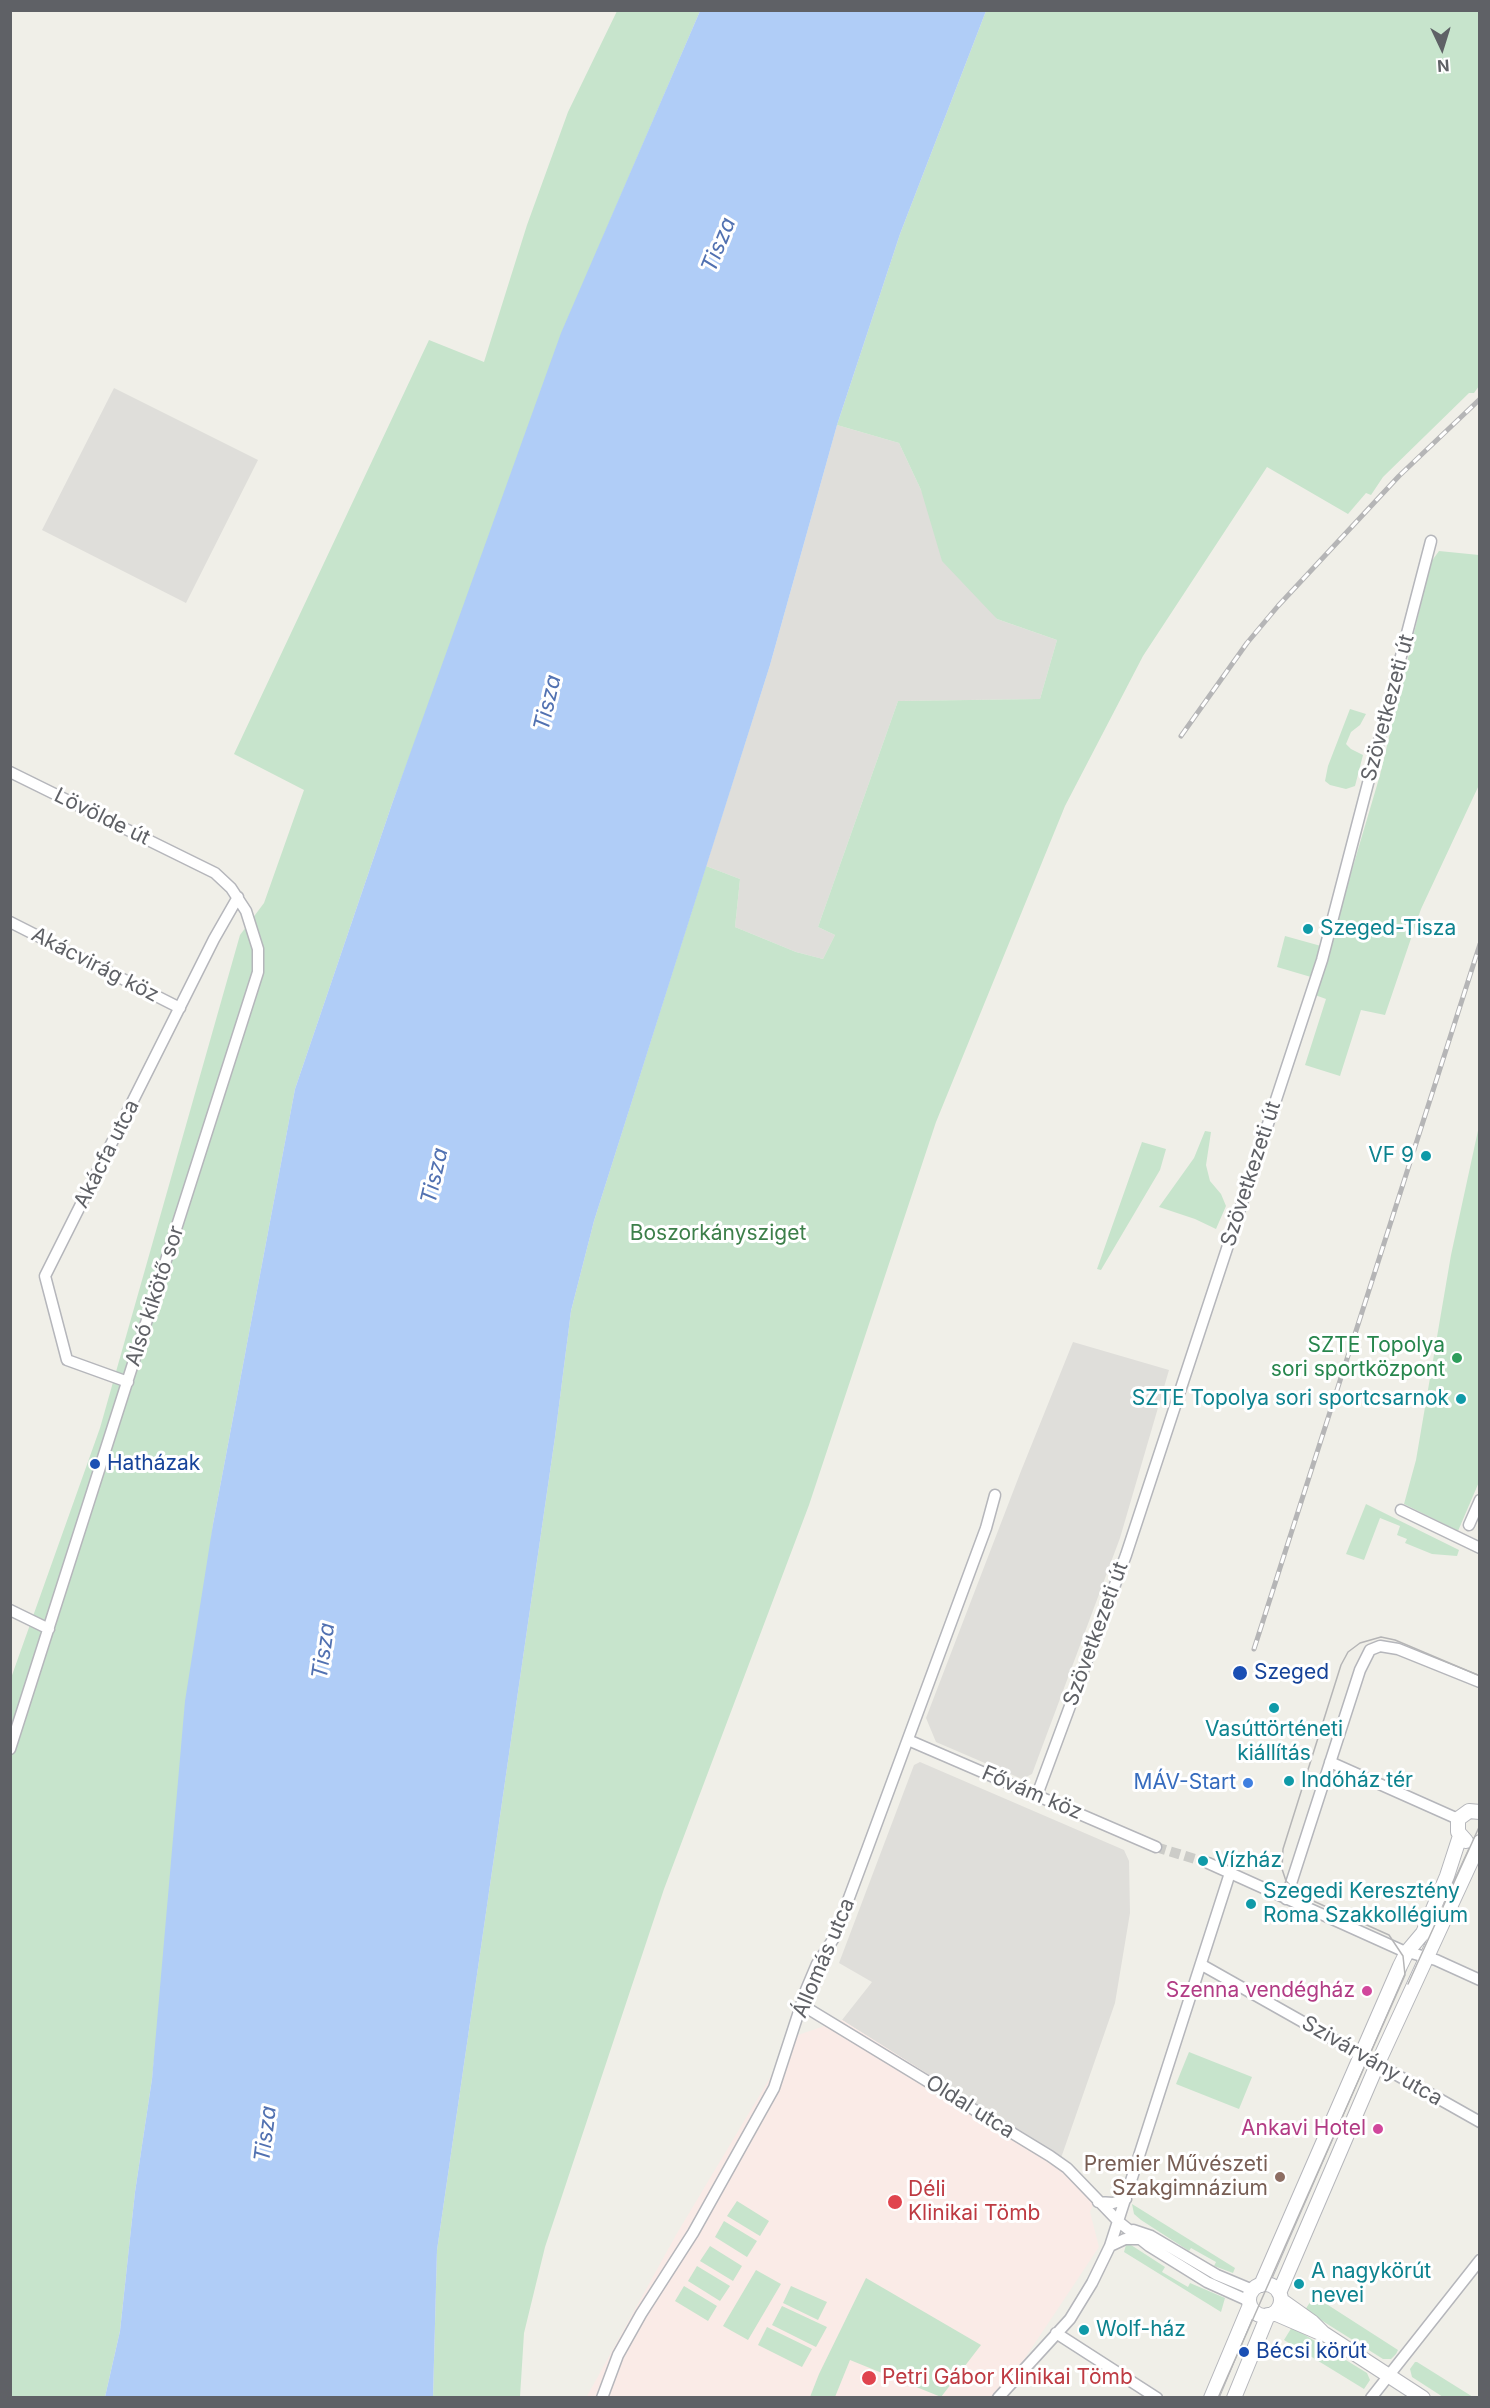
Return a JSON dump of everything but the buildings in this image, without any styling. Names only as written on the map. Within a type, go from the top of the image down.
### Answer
[{"type":"street","name":"Szövetkezeti út","points":[[1037,1795],[1126,1554],[1322,960],[1431,542]]},
{"type":"street","name":"Lövölde út","points":[[10,772],[194,862]]},
{"type":"street","name":"Alsó kikötő sor","points":[[10,1749],[258,972],[258,949],[254,931],[238,897],[215,873],[194,862]]},
{"type":"street","name":"Akácfa utca","points":[[128,1382],[67,1360],[45,1276],[214,939],[238,897]]},
{"type":"street","name":"Akácvirág köz","points":[[10,921],[180,1008]]},
{"type":"street","name":"Állomás utca","points":[[602,2397],[618,2355],[641,2314],[693,2233],[774,2088],[817,1964],[834,1938],[908,1740],[982,1539],[995,1495]]},
{"type":"street","points":[[1469,1525],[1479,1500]]},
{"type":"street","points":[[1401,1510],[1479,1548]]},
{"type":"street","points":[[10,1610],[49,1629]]},
{"type":"street","points":[[1286,1899],[1364,1661],[1370,1650],[1386,1646],[1398,1649],[1479,1682]]},
{"type":"street","name":"Fővám köz","points":[[908,1740],[1156,1847]]},
{"type":"street","points":[[1330,1762],[1458,1820]]},
{"type":"street","points":[[1234,2397],[1276,2305],[1377,2065],[1479,1841],[1468,1842],[1460,1836],[1457,1828],[1458,1820],[1465,1812],[1479,1811]]},
{"type":"street","points":[[1211,2397],[1253,2295],[1407,1952],[1423,1933],[1447,1876],[1460,1836]]},
{"type":"street","points":[[1208,1863],[1407,1952],[1426,1956],[1479,1980]]},
{"type":"street","points":[[998,2397],[1070,2319],[1092,2283],[1122,2225],[1126,2199],[1230,1874]]},
{"type":"street","name":"Szivárvány utca","points":[[1202,1965],[1479,2121]]},
{"type":"street","name":"Oldal utca","points":[[802,2005],[1050,2156],[1067,2168],[1098,2202],[1140,2239],[1207,2282],[1253,2295]]},
{"type":"street","points":[[1098,2202],[1113,2203],[1126,2199]]},
{"type":"street","name":"Oldal utca","points":[[1122,2225],[1151,2236],[1253,2295]]},
{"type":"street","points":[[1110,2246],[1125,2239],[1140,2239]]},
{"type":"street","points":[[1371,2397],[1479,2260]]},
{"type":"street","points":[[1253,2295],[1273,2287],[1276,2305],[1307,2329],[1323,2333],[1423,2397]]},
{"type":"street","points":[[1253,2295],[1258,2314],[1276,2305]]},
{"type":"street","points":[[1056,2333],[1157,2397]]},
{"type":"shaded area","points":[[114,388],[258,460],[186,603],[42,530]]},
{"type":"shaded area","points":[[837,425],[899,443],[921,490],[997,619],[1057,640],[1040,699],[898,701],[818,927],[835,935],[823,959],[796,952],[735,927],[740,879],[706,866],[770,665]]},
{"type":"shaded area","points":[[1073,1342],[1169,1370],[1120,1538],[1032,1774],[1022,1779],[936,1742],[926,1718]]},
{"type":"shaded area","points":[[920,1762],[1124,1850],[1129,1861],[1130,1913],[1115,2003],[1061,2158],[842,2020],[872,1982],[839,1963],[914,1765]]},
{"type":"shaded area","name":"Déli Klinikai Tömb","points":[[842,2020],[1061,2158],[1077,2169],[1098,2192],[1090,2212],[1099,2247],[999,2397],[586,2398],[676,2235],[795,2036]]},
{"type":"green space","points":[[617,11],[700,11],[603,237],[393,801],[295,1089],[213,1524],[152,2079],[135,2192],[120,2331],[105,2397],[11,2398],[11,1678],[100,1428],[240,935],[264,903],[304,790],[234,754],[429,340],[484,362],[527,225],[568,112]]},
{"type":"green space","name":"Boszorkánysziget","points":[[986,11],[1479,11],[1479,386],[1383,477],[1371,495],[1366,493],[1348,514],[1267,467],[1143,656],[1065,806],[936,1122],[809,1505],[664,1889],[545,2247],[524,2333],[520,2397],[433,2398],[437,2250],[555,1437],[571,1311],[594,1221],[706,866],[740,879],[735,927],[796,952],[823,959],[835,935],[818,927],[898,701],[1040,699],[1057,640],[997,619],[942,561],[921,490],[899,443],[837,425],[900,234]]},
{"type":"green space","points":[[1439,551],[1479,555],[1479,785],[1421,909],[1385,1015],[1361,1010],[1340,1076],[1305,1065],[1326,999],[1315,995],[1380,775],[1431,562]]},
{"type":"green space","points":[[1350,709],[1366,714],[1360,725],[1351,732],[1346,744],[1363,755],[1355,786],[1346,789],[1330,785],[1325,781],[1328,766]]},
{"type":"green space","points":[[1285,936],[1321,946],[1311,977],[1277,967]]},
{"type":"green space","name":"SZTE Topolya sori sportközpont","points":[[1479,1126],[1479,1482],[1458,1531],[1404,1504],[1416,1460],[1451,1255]]},
{"type":"green space","points":[[1205,1131],[1211,1132],[1206,1165],[1210,1181],[1221,1194],[1226,1206],[1216,1229],[1159,1207],[1194,1158]]},
{"type":"green space","points":[[1142,1142],[1166,1149],[1160,1170],[1101,1270],[1097,1269]]},
{"type":"green space","points":[[1366,1504],[1459,1550],[1457,1556],[1432,1554],[1405,1543],[1407,1539],[1397,1535],[1400,1526],[1380,1518],[1364,1560],[1346,1554]]},
{"type":"green space","points":[[1189,2052],[1252,2077],[1239,2109],[1176,2084]]},
{"type":"green space","points":[[737,2201],[769,2221],[760,2236],[727,2216]]},
{"type":"green space","points":[[1132,2204],[1235,2268],[1233,2273],[1214,2266],[1216,2262],[1191,2248],[1189,2251],[1141,2220],[1134,2214]]},
{"type":"green space","points":[[724,2221],[757,2241],[747,2257],[715,2237]]},
{"type":"green space","points":[[1126,2245],[1131,2245],[1165,2267],[1162,2272],[1188,2287],[1190,2283],[1225,2298],[1221,2312],[1124,2252]]},
{"type":"green space","points":[[710,2246],[742,2266],[733,2281],[700,2261]]},
{"type":"green space","points":[[697,2266],[730,2286],[720,2301],[688,2281]]},
{"type":"green space","points":[[756,2270],[781,2284],[748,2340],[723,2326]]},
{"type":"green space","points":[[866,2278],[981,2345],[941,2397],[850,2360],[835,2397],[810,2397]]},
{"type":"green space","points":[[684,2286],[717,2306],[708,2321],[675,2301]]},
{"type":"green space","points":[[791,2286],[827,2302],[818,2320],[783,2303]]},
{"type":"green space","points":[[1314,2296],[1398,2350],[1396,2354],[1391,2359],[1383,2359],[1305,2310]]},
{"type":"green space","points":[[782,2306],[827,2327],[816,2347],[772,2325]]},
{"type":"green space","points":[[767,2327],[812,2349],[802,2367],[758,2345]]},
{"type":"green space","points":[[1292,2327],[1367,2373],[1370,2380],[1364,2389],[1284,2340]]},
{"type":"green space","points":[[1415,2362],[1473,2397],[1443,2397],[1412,2377],[1410,2369]]},
{"type":"water","name":"Tisza","points":[[700,11],[986,11],[900,234],[837,425],[770,665],[594,1221],[571,1311],[555,1437],[437,2250],[433,2397],[105,2397],[120,2331],[135,2192],[152,2079],[185,1701],[213,1524],[295,1089],[393,801],[561,333]]},
{"type":"tunnel","points":[[1156,1847],[1208,1863]]},
{"type":"tram line","points":[[1218,2398],[1405,1975],[1403,1956],[1389,1935],[1300,1895],[1286,1881],[1282,1869],[1283,1849],[1341,1665],[1348,1652],[1360,1643],[1381,1637],[1395,1640],[1480,1676]]},
{"type":"tram line","points":[[1408,1984],[1480,1825]]},
{"type":"railway","points":[[1181,736],[1247,643],[1278,606],[1399,476],[1480,399]]},
{"type":"railway","points":[[1254,1649],[1480,944]]},
{"type":"place","name":"Szeged-Tisza","points":[[1308,929]]},
{"type":"place","name":"VF 9","points":[[1426,1156]]},
{"type":"place","name":"SZTE Topolya sori sportközpont","points":[[1457,1358]]},
{"type":"place","name":"SZTE Topolya sori sportcsarnok","points":[[1461,1399]]},
{"type":"place","name":"Hatházak","points":[[95,1464]]},
{"type":"place","name":"Szeged","points":[[1240,1673]]},
{"type":"place","name":"Vasúttörténeti kiállítás","points":[[1274,1708]]},
{"type":"place","name":"Indóház tér","points":[[1289,1781]]},
{"type":"place","name":"MÁV-Start","points":[[1248,1783]]},
{"type":"place","name":"Vízház","points":[[1203,1861]]},
{"type":"place","name":"Szegedi Keresztény Roma Szakkollégium","points":[[1251,1904]]},
{"type":"place","name":"Szenna vendégház","points":[[1367,1991]]},
{"type":"place","name":"Ankavi Hotel","points":[[1378,2129]]},
{"type":"place","name":"Premier Művészeti Szakgimnázium","points":[[1280,2177]]},
{"type":"place","name":"Déli Klinikai Tömb","points":[[895,2202]]},
{"type":"place","name":"A nagykörút nevei","points":[[1299,2284]]},
{"type":"place","name":"Wolf-ház","points":[[1084,2330]]},
{"type":"place","name":"Bécsi körút","points":[[1244,2352]]},
{"type":"place","name":"Petri Gábor Klinikai Tömb","points":[[869,2378]]}]
